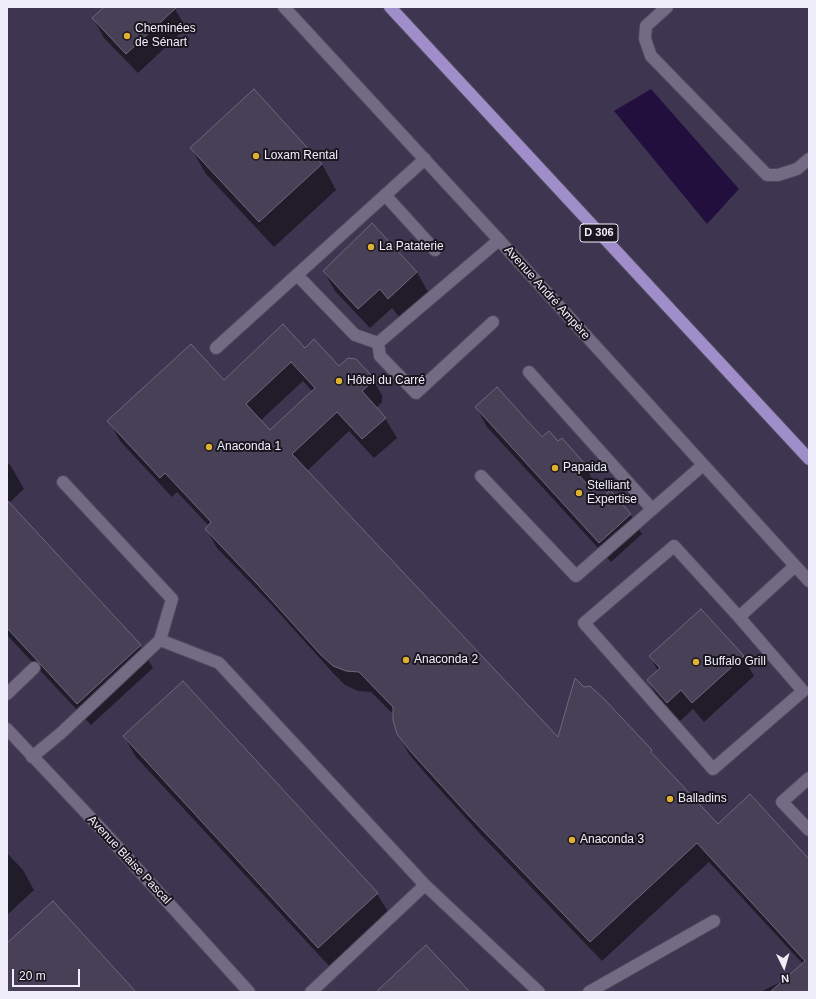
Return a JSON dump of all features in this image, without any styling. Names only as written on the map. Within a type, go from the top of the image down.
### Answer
[{"type":"main road","name":"D 306","points":[[390,7],[809,459]]},
{"type":"street","name":"Avenue André Ampère","points":[[284,7],[425,159],[809,581]]},
{"type":"street","points":[[667,7],[646,26],[645,39],[651,56],[767,175],[778,175],[797,169],[809,159]]},
{"type":"street","points":[[216,348],[425,159]]},
{"type":"street","points":[[385,195],[435,250]]},
{"type":"street","points":[[378,343],[498,240]]},
{"type":"street","points":[[297,275],[355,335],[378,343]]},
{"type":"street","points":[[378,343],[380,356],[416,393],[493,322]]},
{"type":"street","points":[[529,372],[652,509]]},
{"type":"street","points":[[481,476],[576,576],[703,465]]},
{"type":"street","points":[[32,757],[61,733],[160,640],[172,599],[63,482]]},
{"type":"street","points":[[674,546],[739,617],[803,691],[712,769],[584,623],[674,546]]},
{"type":"street","points":[[739,617],[795,566]]},
{"type":"street","points":[[160,640],[219,663],[425,885],[539,992]]},
{"type":"street","points":[[7,694],[34,668]]},
{"type":"street","name":"Avenue Blaise Pascal","points":[[7,730],[105,833],[249,992]]},
{"type":"street","points":[[809,778],[782,802],[809,830]]},
{"type":"street","points":[[311,992],[425,885]]},
{"type":"street","points":[[589,992],[714,921]]},
{"type":"shaded area","points":[[7,7],[809,7],[809,992],[7,992]]},
{"type":"shaded area","points":[[651,89],[739,189],[707,224],[614,111]]},
{"type":"building","name":"Cheminées de Sénart","points":[[104,7],[177,7],[126,54],[92,18]]},
{"type":"building","name":"Loxam Rental","points":[[254,89],[322,164],[259,222],[190,148]]},
{"type":"building","name":"La Pataterie","points":[[372,223],[417,272],[388,299],[380,289],[358,309],[323,271]]},
{"type":"building","points":[[283,324],[305,348],[314,339],[339,366],[348,358],[356,359],[371,375],[372,382],[362,391],[386,418],[362,439],[337,412],[292,454],[558,737],[575,678],[584,687],[590,686],[605,700],[718,824],[750,794],[809,859],[809,992],[770,992],[805,961],[697,843],[590,942],[469,816],[411,752],[397,734],[393,720],[393,707],[359,672],[346,671],[333,666],[320,654],[205,529],[211,522],[165,473],[160,478],[107,421],[191,344],[224,380]],"holes":[[[291,362],[315,388],[270,430],[246,404]]]},
{"type":"building","name":"Papaida","points":[[497,387],[542,437],[549,431],[558,441],[562,438],[585,464],[576,472],[601,499],[610,490],[631,514],[599,543],[475,407]]},
{"type":"building","points":[[7,500],[141,645],[77,704],[7,628]]},
{"type":"building","name":"Buffalo Grill","points":[[701,609],[744,656],[692,703],[681,690],[667,703],[647,680],[660,668],[649,656]]},
{"type":"building","points":[[183,681],[378,893],[318,948],[123,736]]},
{"type":"building","points":[[53,901],[136,992],[7,992],[7,943]]},
{"type":"building","points":[[426,945],[470,992],[376,992]]},
{"type":"place","name":"Cheminées de Sénart","points":[[127,36]]},
{"type":"place","name":"Loxam Rental","points":[[256,156]]},
{"type":"place","name":"La Pataterie","points":[[371,247]]},
{"type":"place","name":"Hôtel du Carré","points":[[339,381]]},
{"type":"place","name":"Anaconda 1","points":[[209,447]]},
{"type":"place","name":"Papaida","points":[[555,468]]},
{"type":"place","name":"Stelliant Expertise","points":[[579,493]]},
{"type":"place","name":"Anaconda 2","points":[[406,660]]},
{"type":"place","name":"Buffalo Grill","points":[[696,662]]},
{"type":"place","name":"Balladins","points":[[670,799]]},
{"type":"place","name":"Anaconda 3","points":[[572,840]]}]
